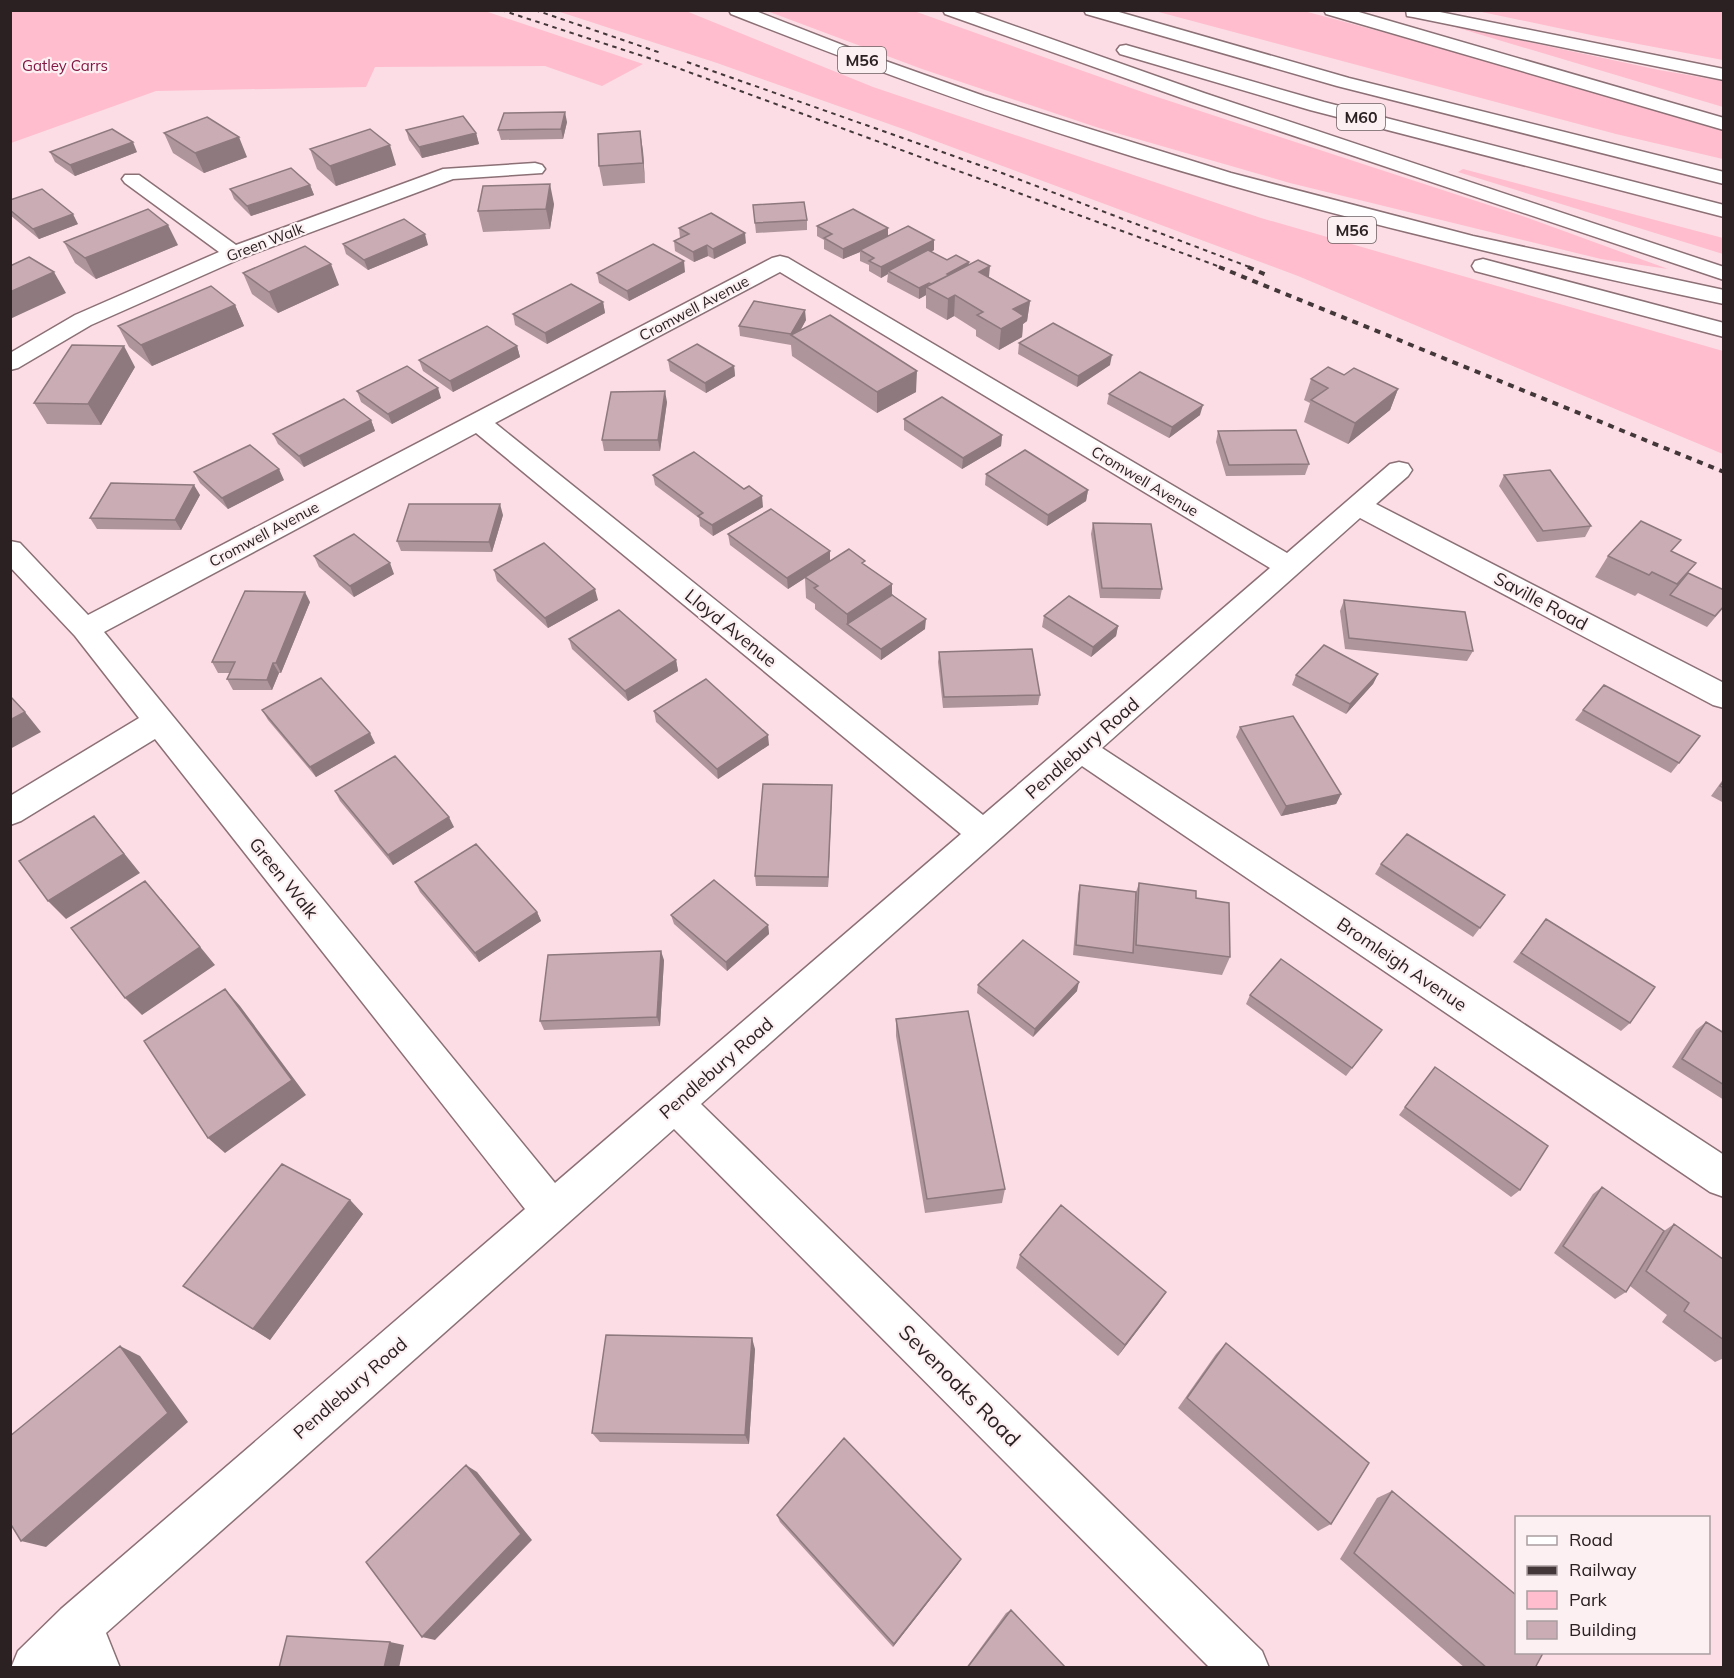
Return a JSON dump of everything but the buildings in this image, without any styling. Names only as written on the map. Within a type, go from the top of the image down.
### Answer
[{"type":"main road","name":"M56","points":[[737,10],[837,50],[988,105],[1167,160],[1307,200],[1490,246],[1724,297]]},
{"type":"main road","name":"M60","points":[[951,10],[1197,97],[1724,274]]},
{"type":"main road","points":[[1002,10],[1090,40]]},
{"type":"main road","name":"M60","points":[[1092,10],[1343,82],[1724,178]]},
{"type":"main road","points":[[1332,10],[1724,124]]},
{"type":"main road","points":[[1408,10],[1642,60],[1724,75]]},
{"type":"main road","name":"M60","points":[[1113,47],[1317,106],[1724,211]]},
{"type":"main road","name":"M56","points":[[988,105],[1118,161],[1299,216],[1724,330]]},
{"type":"main road","name":"Green Walk","points":[[10,363],[83,320],[234,254],[450,173],[535,169]]},
{"type":"main road","points":[[132,179],[234,254]]},
{"type":"main road","name":"Cromwell Avenue","points":[[85,628],[780,264],[1288,566]]},
{"type":"main road","name":"Lloyd Avenue","points":[[478,422],[984,834]]},
{"type":"main road","name":"Pendlebury Road","points":[[35,1668],[87,1647],[552,1211],[1399,470]]},
{"type":"main road","name":"Saville Road","points":[[1358,506],[1724,697]]},
{"type":"main road","name":"Green Walk","points":[[10,550],[85,628],[552,1211]]},
{"type":"main road","points":[[10,812],[158,722]]},
{"type":"main road","name":"Bromleigh Avenue","points":[[1080,749],[1724,1178]]},
{"type":"main road","name":"Sevenoaks Road","points":[[674,1104],[1245,1668]]},
{"type":"green space","name":"Gatley Carrs","points":[[10,11],[485,11],[643,64],[602,86],[545,66],[375,67],[366,87],[156,91],[11,143]]},
{"type":"green space","points":[[557,11],[686,11],[873,87],[1261,218],[1723,351],[1723,454],[1298,276],[906,130],[717,63]]},
{"type":"green space","points":[[767,11],[914,11],[1148,94],[1528,218],[1668,269],[1601,259],[1290,183],[1099,128],[922,69]]},
{"type":"green space","points":[[1155,11],[1304,11],[1431,45],[1723,131],[1723,159],[1616,134]]},
{"type":"green space","points":[[1477,11],[1723,11],[1723,60],[1596,36]]},
{"type":"green space","points":[[1445,24],[1659,70],[1723,81],[1723,107]]},
{"type":"green space","points":[[1463,169],[1723,238],[1723,254],[1458,172]]},
{"type":"railway","points":[[501,10],[664,63],[1223,268]]},
{"type":"railway","points":[[535,10],[661,53]]},
{"type":"railway","points":[[687,62],[1002,173],[1252,268]]},
{"type":"railway","points":[[1219,267],[1724,472]]},
{"type":"railway","points":[[1248,267],[1269,276]]}]
